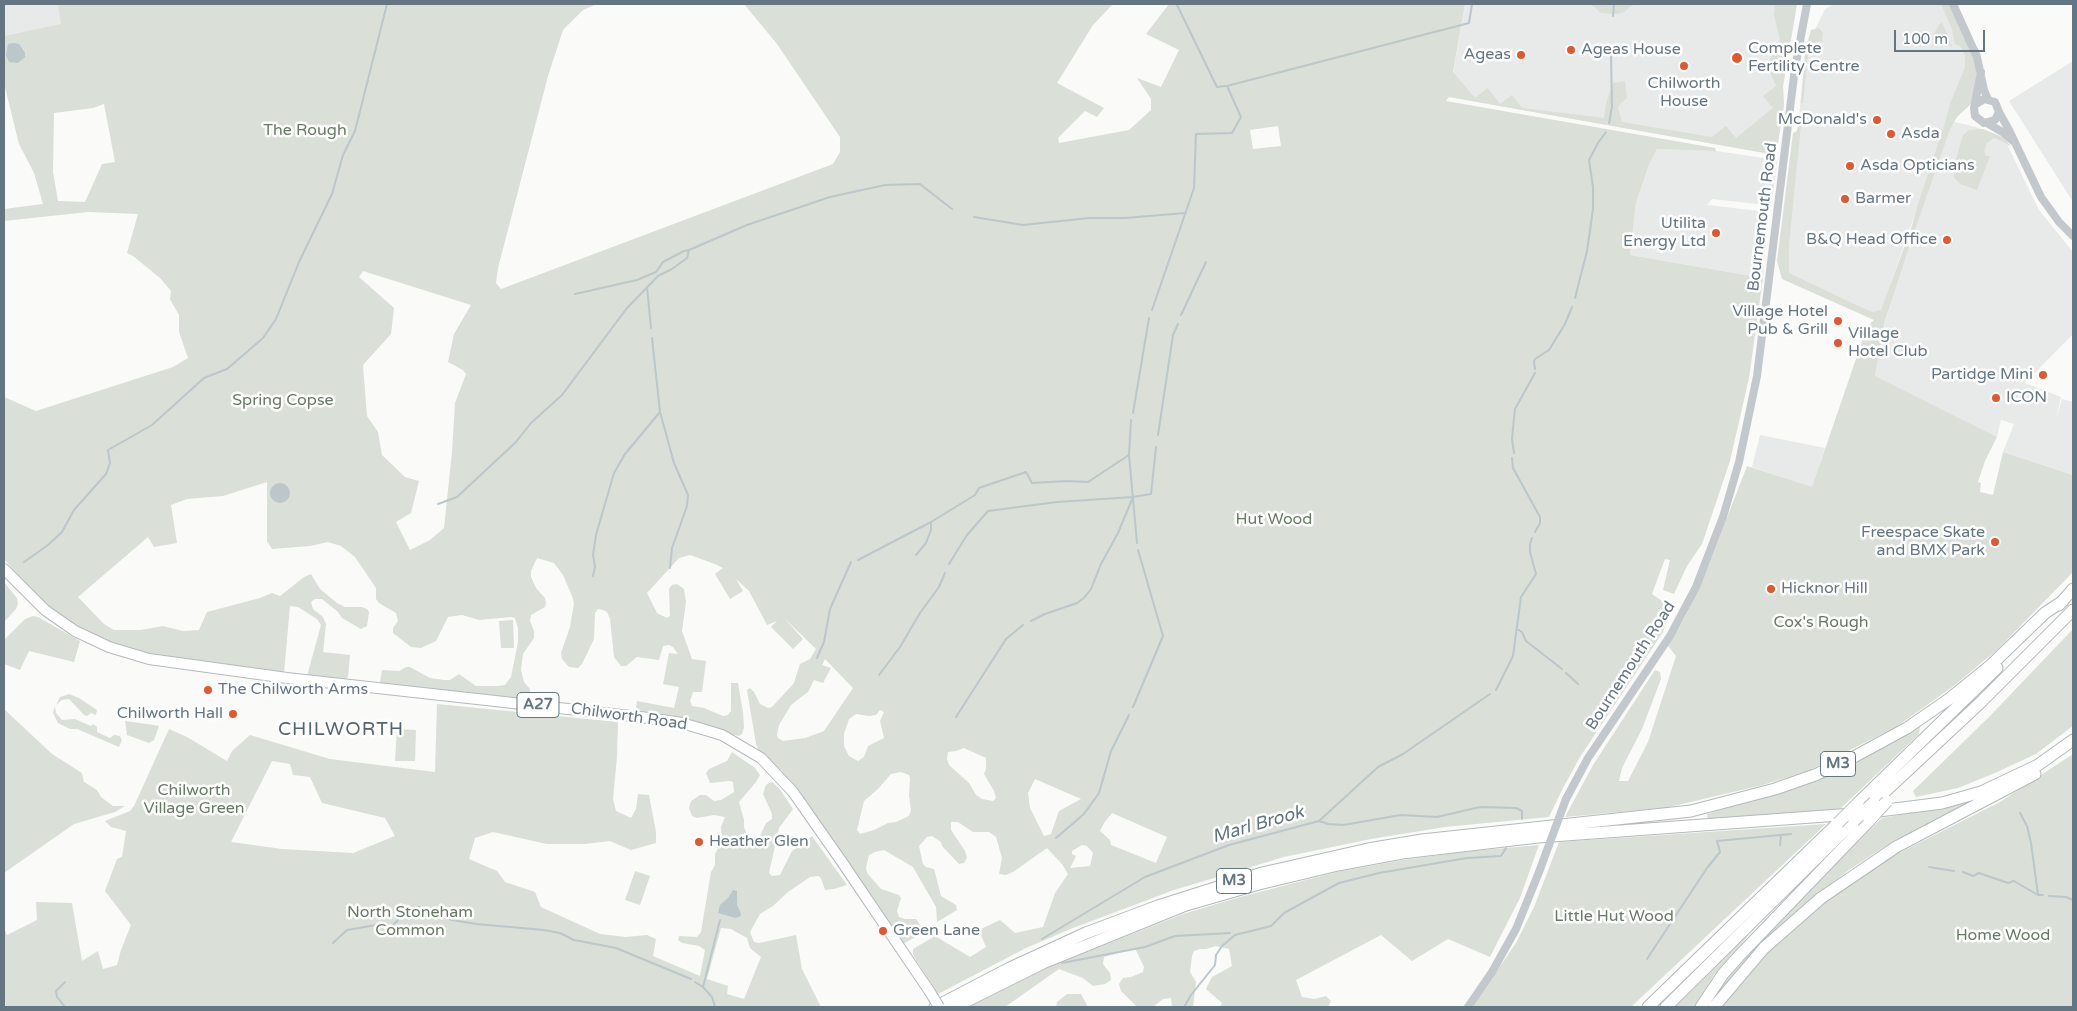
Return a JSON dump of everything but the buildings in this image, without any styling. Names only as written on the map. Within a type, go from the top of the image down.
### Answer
[{"type":"highway","name":"M3","points":[[1648,1007],[1970,695],[2063,601],[2073,588]]},
{"type":"highway","name":"M3","points":[[935,1007],[1010,968],[1086,933],[1158,906],[1262,873],[1368,849],[1422,840],[1691,811],[1775,789],[1850,759],[1907,728],[1949,699],[1991,665],[2045,613],[2063,601]]},
{"type":"highway","points":[[1666,1007],[1854,821],[2008,675],[2073,610]]},
{"type":"highway","name":"M3","points":[[955,1007],[1043,963],[1186,906],[1259,884],[1338,864],[1402,853],[1538,837],[1895,810],[1942,803],[1982,792],[2021,774],[2072,740]]},
{"type":"highway","name":"M3","points":[[1714,1007],[1764,948],[1821,898],[1870,863],[1908,840],[2021,783],[2061,755],[2072,740]]},
{"type":"highway","points":[[1701,1007],[1738,956],[1906,781],[1919,760]]},
{"type":"highway","name":"M3","points":[[1640,1007],[1678,978]]},
{"type":"main road","name":"Chilworth Road","points":[[4,569],[45,610],[75,631],[109,647],[150,659],[174,664],[286,678],[640,717],[689,725],[722,735],[761,758],[793,792],[939,1007]]},
{"type":"street","name":"Bournemouth Road","points":[[1468,1007],[1492,972],[1516,929],[1566,799],[1588,758],[1670,636],[1696,587],[1723,516],[1739,462],[1758,376],[1796,68],[1807,4]]},
{"type":"street","name":"Bournemouth Road","points":[[1806,14],[1812,4]]},
{"type":"street","points":[[1953,4],[1977,57],[1984,90],[1988,99]]},
{"type":"street","points":[[1981,72],[1975,116],[1980,122],[1987,123],[2004,133],[2014,142]]},
{"type":"street","points":[[1976,104],[1981,100],[1988,99],[1995,102],[1998,112],[2010,130],[2040,197],[2059,222],[2073,236]]},
{"type":"street","points":[[1987,123],[1995,120],[1998,112]]},
{"type":"shaded area","points":[[4,4],[67,4],[58,7],[62,25],[4,36]]},
{"type":"shaded area","points":[[1465,4],[1797,4],[1783,86],[1784,105],[1776,155],[1449,97]]},
{"type":"shaded area","points":[[1834,4],[1942,4],[1966,54],[1965,71],[1878,320],[1783,272],[1806,48],[1825,9]]},
{"type":"shaded area","points":[[8,44],[19,44],[25,53],[25,57],[18,63],[9,62],[6,55]]},
{"type":"shaded area","points":[[2073,61],[2073,202],[2009,101]]},
{"type":"shaded area","points":[[1951,121],[1976,127],[2004,138],[2039,210],[2073,252],[2073,334],[2025,383],[2061,397],[2056,419],[2062,399],[2073,402],[2073,475],[2003,452],[2014,424],[2001,420],[1997,437],[1875,376],[1885,323],[1897,281]]},
{"type":"shaded area","points":[[1657,149],[1716,151],[1777,160],[1773,194],[1766,205],[1712,199],[1707,205],[1768,212],[1763,278],[1630,255],[1636,203],[1649,165]]},
{"type":"shaded area","points":[[1760,435],[1825,448],[1812,488],[1752,467]]},
{"type":"shaded area","points":[[280,483],[287,486],[290,493],[287,500],[280,503],[273,500],[270,493],[273,486]]},
{"type":"shaded area","points":[[733,890],[737,891],[737,905],[741,914],[741,916],[736,918],[718,913],[720,905]]},
{"type":"green space","name":"Hut Wood","points":[[67,4],[597,4],[583,10],[563,30],[548,76],[498,268],[496,283],[501,289],[833,164],[840,152],[840,137],[777,44],[744,4],[1113,4],[1093,25],[1057,83],[1104,108],[1097,117],[1085,111],[1058,138],[1059,143],[1129,130],[1151,110],[1151,99],[1137,78],[1161,87],[1179,50],[1146,34],[1169,4],[1465,4],[1453,72],[1475,98],[1488,88],[1500,104],[1512,95],[1522,108],[1604,118],[1606,103],[1613,83],[1625,81],[1627,98],[1618,108],[1622,122],[1712,137],[1726,126],[1736,138],[1773,108],[1763,96],[1776,86],[1770,72],[1765,69],[1780,40],[1774,15],[1775,4],[1797,4],[1783,86],[1784,105],[1776,155],[1449,97],[1446,101],[1715,148],[1716,151],[1657,149],[1649,165],[1636,203],[1630,255],[1763,278],[1749,378],[1730,461],[1702,544],[1687,566],[1674,594],[1663,590],[1670,560],[1665,559],[1652,594],[1672,608],[1663,632],[1580,757],[1549,817],[1445,827],[1371,839],[1284,857],[1174,890],[1073,928],[1026,948],[938,994],[913,955],[913,949],[935,936],[970,957],[986,947],[979,930],[1000,920],[1015,933],[1043,927],[1055,893],[1068,874],[1062,864],[1047,848],[1013,872],[1006,875],[999,874],[1002,858],[996,837],[989,832],[973,832],[958,822],[951,822],[951,830],[965,851],[967,858],[964,863],[959,864],[942,846],[941,842],[932,836],[927,837],[919,846],[923,864],[934,869],[941,896],[956,905],[957,910],[937,922],[936,907],[913,867],[884,850],[875,852],[869,855],[866,868],[867,873],[881,889],[899,895],[901,898],[897,911],[899,917],[916,919],[922,928],[917,936],[903,944],[792,782],[760,754],[756,744],[747,690],[750,688],[754,692],[760,704],[768,708],[772,707],[794,683],[800,664],[810,659],[816,649],[784,618],[803,639],[793,649],[771,627],[777,621],[767,625],[749,591],[736,579],[743,591],[730,599],[715,574],[723,568],[715,564],[690,555],[679,558],[647,593],[657,613],[667,618],[670,616],[669,589],[672,585],[677,584],[684,589],[686,602],[682,631],[692,659],[706,661],[702,692],[693,692],[690,701],[692,706],[704,708],[723,716],[728,715],[731,711],[731,683],[738,683],[744,728],[739,736],[635,714],[637,701],[674,708],[679,687],[663,684],[669,653],[678,654],[673,647],[669,645],[663,646],[659,660],[637,657],[626,666],[621,666],[614,657],[610,619],[607,612],[603,610],[598,609],[595,613],[594,639],[582,664],[578,668],[569,667],[562,659],[561,653],[570,627],[574,603],[572,596],[563,575],[554,563],[537,558],[531,571],[531,577],[536,588],[545,598],[546,603],[545,607],[531,615],[530,621],[534,631],[534,638],[523,654],[521,670],[524,682],[530,689],[530,701],[380,683],[382,670],[399,671],[410,667],[430,678],[450,680],[459,674],[476,686],[505,685],[511,677],[518,642],[518,628],[515,618],[479,620],[462,615],[448,617],[436,641],[421,648],[411,647],[393,633],[393,628],[398,621],[396,613],[379,603],[376,599],[376,588],[355,557],[341,546],[328,542],[310,546],[272,549],[267,541],[267,482],[223,496],[187,499],[171,505],[177,543],[154,547],[148,537],[78,597],[104,624],[114,630],[141,630],[163,626],[183,631],[199,630],[207,612],[272,593],[280,596],[304,577],[311,574],[320,589],[337,603],[345,607],[362,607],[369,612],[367,626],[361,629],[342,618],[338,612],[322,599],[315,599],[311,602],[313,609],[323,617],[326,624],[323,652],[350,655],[348,677],[345,680],[307,676],[321,625],[317,619],[298,607],[290,606],[284,673],[201,664],[200,660],[161,657],[120,646],[83,631],[43,603],[4,559],[4,397],[36,411],[173,367],[188,358],[179,332],[179,315],[170,299],[171,291],[160,278],[127,253],[138,214],[88,212],[4,221],[4,209],[43,204],[34,173],[19,144],[4,83],[4,36],[61,24],[58,6]],"holes":[[[104,104],[115,162],[102,164],[85,202],[58,201],[53,172],[54,113],[93,108]],[[1278,126],[1281,146],[1253,149],[1250,130]],[[363,271],[471,305],[454,334],[448,362],[463,370],[466,374],[455,403],[444,528],[430,540],[410,550],[396,522],[411,513],[419,481],[405,477],[382,455],[378,432],[367,416],[363,365],[391,334],[394,308],[359,277]],[[825,659],[853,688],[824,731],[805,738],[783,741],[778,738],[779,725],[791,705],[808,692],[814,680],[823,683],[831,668],[822,665]],[[880,710],[884,712],[880,721],[884,738],[868,746],[864,757],[858,761],[849,756],[844,746],[844,734],[849,719],[856,714],[869,716],[876,715]],[[964,748],[986,758],[984,774],[994,791],[996,798],[993,801],[982,799],[976,795],[969,783],[949,765],[947,759],[948,752]],[[901,772],[909,775],[911,810],[909,816],[860,834],[857,830],[864,801],[891,774]],[[1035,779],[1081,799],[1059,811],[1051,834],[1044,836],[1030,808],[1028,793]],[[1112,813],[1167,837],[1156,863],[1111,845],[1110,840],[1100,831]],[[1082,845],[1087,846],[1093,853],[1090,866],[1070,868],[1076,856],[1072,854],[1072,851]]]},
{"type":"green space","points":[[1591,4],[1634,4],[1624,12],[1617,14],[1601,13]]},
{"type":"green space","points":[[1941,4],[1951,4],[1970,48],[1976,66],[1977,79],[1971,104],[1957,117],[1950,129],[1910,244],[1907,243],[1918,204],[1950,104],[1965,67],[1965,55],[1960,46],[1955,44],[1952,29]]},
{"type":"green space","points":[[1942,22],[1952,47],[1931,39]]},
{"type":"green space","points":[[1819,28],[1823,33],[1822,41],[1814,44],[1808,55],[1803,103],[1801,103],[1805,51],[1811,30]]},
{"type":"green space","name":"Cox's Rough","points":[[1799,114],[1802,115],[1789,244],[1789,273],[1873,312],[1881,310],[1905,245],[1909,247],[1885,321],[1875,376],[1997,437],[1985,461],[1978,482],[1981,483],[1980,492],[1993,495],[2003,452],[2073,475],[2073,572],[1998,649],[1955,685],[1896,727],[1808,771],[1763,785],[1665,808],[1565,817],[1593,765],[1655,670],[1660,672],[1661,679],[1642,729],[1622,768],[1619,781],[1628,781],[1648,742],[1676,656],[1668,646],[1685,617],[1708,567],[1747,466],[1812,487],[1867,327],[1874,320],[1782,279],[1777,261],[1793,133],[1797,131]]},
{"type":"green space","points":[[1983,129],[2005,138],[2011,147],[1994,138],[1987,143],[1984,151],[1986,156],[1990,156],[1977,190],[1960,184],[1954,177],[1953,169],[1963,135],[1969,130]]},
{"type":"green space","points":[[4,582],[17,598],[18,604],[4,622]]},
{"type":"green space","points":[[33,616],[80,641],[74,662],[29,651],[20,670],[4,664],[4,640],[25,619]]},
{"type":"green space","points":[[513,620],[514,648],[501,648],[499,621]]},
{"type":"green space","points":[[2073,629],[2073,726],[2036,754],[1995,773],[1958,788],[1916,797],[1913,791],[1989,717]]},
{"type":"green space","points":[[69,694],[97,710],[96,715],[91,713],[87,716],[84,715],[69,699],[62,700],[56,705],[60,697]]},
{"type":"green space","points":[[437,704],[618,722],[613,799],[616,811],[631,818],[636,809],[638,794],[649,795],[656,832],[656,843],[631,850],[610,841],[585,844],[547,844],[493,832],[475,838],[469,859],[497,871],[505,882],[535,892],[541,907],[600,934],[626,937],[647,935],[656,939],[653,956],[700,976],[705,950],[699,946],[682,943],[678,940],[679,936],[697,937],[701,932],[711,872],[715,865],[715,854],[722,841],[721,827],[725,817],[714,815],[697,818],[692,816],[689,808],[691,801],[700,795],[706,795],[714,801],[721,800],[734,792],[733,782],[710,783],[706,773],[709,769],[727,761],[732,752],[755,768],[760,775],[739,802],[748,837],[752,839],[759,838],[766,823],[772,819],[772,814],[763,794],[766,785],[769,783],[772,782],[779,788],[793,809],[779,828],[769,873],[772,876],[780,875],[792,851],[812,836],[847,885],[825,890],[821,878],[818,876],[810,877],[760,914],[750,932],[754,942],[759,943],[796,935],[802,969],[821,1007],[4,1007],[4,928],[7,935],[37,920],[36,902],[72,903],[82,961],[98,951],[103,969],[117,965],[131,925],[105,891],[117,859],[122,857],[126,831],[111,827],[105,821],[130,811],[134,806],[169,729],[187,737],[227,761],[232,751],[250,735],[330,759],[435,772]],"holes":[[[272,761],[290,764],[293,775],[310,777],[322,803],[385,818],[395,836],[353,853],[282,849],[231,842]],[[721,928],[731,929],[747,938],[750,948],[761,957],[744,999],[727,994],[728,986],[707,979]]]},
{"type":"green space","points":[[55,706],[56,713],[62,720],[75,719],[91,726],[93,724],[97,727],[97,732],[110,738],[114,735],[120,736],[122,740],[119,747],[58,723],[53,713]]},
{"type":"green space","points":[[4,709],[52,754],[82,773],[84,782],[97,790],[101,797],[113,806],[125,806],[115,812],[74,824],[4,873]]},
{"type":"green space","points":[[125,721],[159,726],[154,740],[149,743],[127,735]]},
{"type":"green space","points":[[1915,727],[1920,727],[1919,734],[1839,810],[1708,820],[1707,814],[1769,795]]},
{"type":"green space","points":[[397,729],[416,730],[415,761],[395,761]]},
{"type":"green space","name":"Home Wood","points":[[2073,754],[2073,1007],[1722,1007],[1758,961],[1811,913],[1883,861],[2000,802]]},
{"type":"green space","points":[[1983,797],[1914,831],[1881,849],[1849,870],[1776,930],[1740,967],[1710,1005],[1707,1003],[1723,980],[1812,887],[1882,818],[1934,809]]},
{"type":"green space","name":"Little Hut Wood","points":[[1826,824],[1631,1007],[1472,1007],[1516,943],[1534,907],[1559,842]]},
{"type":"green space","points":[[1539,845],[1520,898],[1490,957],[1448,939],[1412,961],[1381,935],[1296,980],[1302,997],[1314,999],[1326,996],[1331,1001],[1328,1007],[1220,1007],[1222,1003],[1206,989],[1212,977],[1232,966],[1229,949],[1216,946],[1194,951],[1192,956],[1190,972],[1196,982],[1193,1007],[1172,1007],[1171,998],[1163,999],[1153,1007],[1137,1007],[1121,991],[1119,984],[1123,978],[1143,972],[1144,967],[1135,948],[1104,957],[1103,964],[1110,973],[1111,980],[1105,984],[1093,986],[1083,978],[1059,969],[1005,1007],[970,1007],[1049,967],[1183,914],[1240,897],[1337,872],[1403,860]]},
{"type":"green space","points":[[635,871],[650,876],[640,905],[625,900]]},
{"type":"green space","points":[[1754,929],[1714,975],[1694,1007],[1675,1007],[1717,962]]},
{"type":"green space","points":[[1067,994],[1081,994],[1088,1007],[1056,1007],[1057,1002]]},
{"type":"waterway","points":[[24,562],[48,545],[62,532],[74,510],[106,474],[110,463],[108,450],[152,425],[204,378],[227,369],[263,338],[276,319],[299,262],[332,194],[343,155],[355,131],[387,4]]},
{"type":"waterway","points":[[1152,310],[1194,188],[1196,134],[1232,133],[1241,117],[1227,86],[1469,23],[1472,4]]},
{"type":"waterway","name":"Marl Brook","points":[[1613,16],[1614,4]]},
{"type":"waterway","points":[[1177,5],[1217,87],[1226,86]]},
{"type":"waterway","name":"Marl Brook","points":[[1609,123],[1612,107],[1611,55]]},
{"type":"waterway","name":"Marl Brook","points":[[1575,298],[1587,251],[1593,209],[1593,187],[1589,160],[1606,132]]},
{"type":"waterway","points":[[438,504],[457,497],[516,442],[531,423],[562,395],[627,308],[658,276],[687,258],[689,250],[747,225],[830,197],[885,185],[920,184],[952,209]]},
{"type":"waterway","points":[[974,217],[1023,225],[1089,218],[1125,218],[1185,213]]},
{"type":"waterway","points":[[575,294],[637,280],[656,272],[663,262],[689,250]]},
{"type":"waterway","points":[[1181,315],[1206,262]]},
{"type":"waterway","points":[[647,287],[651,328]]},
{"type":"waterway","name":"Marl Brook","points":[[1535,369],[1535,359],[1549,350],[1565,324],[1572,307]]},
{"type":"waterway","points":[[1133,413],[1149,318]]},
{"type":"waterway","points":[[1158,435],[1173,335],[1178,324]]},
{"type":"waterway","points":[[652,338],[660,412],[674,463],[688,495],[687,506],[672,548],[670,568]]},
{"type":"waterway","name":"Marl Brook","points":[[1514,453],[1512,439],[1515,409],[1535,373]]},
{"type":"waterway","points":[[593,576],[595,567],[593,555],[596,535],[614,473],[625,454],[660,412]]},
{"type":"waterway","points":[[1131,420],[1129,455],[1137,543]]},
{"type":"waterway","points":[[949,564],[967,535],[988,511],[1057,502],[1151,494],[1156,447]]},
{"type":"waterway","points":[[858,560],[931,522],[975,495],[979,488],[1026,472],[1032,483],[1088,482],[1129,455]]},
{"type":"waterway","name":"Marl Brook","points":[[1512,458],[1513,468],[1540,517],[1540,523],[1535,532]]},
{"type":"waterway","points":[[1031,621],[1077,603],[1084,598],[1091,589],[1133,497]]},
{"type":"waterway","points":[[916,555],[926,543],[931,530],[931,522]]},
{"type":"waterway","name":"Marl Brook","points":[[1496,690],[1513,656],[1521,597],[1536,574],[1530,552],[1532,538]]},
{"type":"waterway","points":[[1133,707],[1163,636],[1138,550]]},
{"type":"waterway","points":[[817,658],[824,642],[830,609],[851,562]]},
{"type":"waterway","points":[[879,675],[900,647],[920,613],[939,587],[945,573]]},
{"type":"waterway","points":[[956,717],[1006,639],[1023,625]]},
{"type":"waterway","points":[[1517,629],[1522,632],[1526,641],[1562,669]]},
{"type":"waterway","points":[[1566,673],[1578,684]]},
{"type":"waterway","name":"Marl Brook","points":[[1042,939],[1145,877],[1229,845],[1319,821],[1378,767],[1403,754],[1490,694]]},
{"type":"waterway","points":[[1056,838],[1084,814],[1099,793],[1111,751],[1129,715]]},
{"type":"waterway","points":[[1319,821],[1343,825],[1401,815],[1437,817],[1480,807],[1516,808],[1522,811],[1522,819]]},
{"type":"waterway","points":[[2020,813],[2027,826],[2031,843],[2038,895]]},
{"type":"waterway","points":[[1647,959],[1707,868],[1720,852],[1717,841],[1791,834]]},
{"type":"waterway","points":[[1780,845],[1781,835]]},
{"type":"waterway","points":[[1184,1007],[1215,965],[1216,955],[1222,946],[1235,935],[1271,926],[1284,913],[1339,883],[1379,873],[1467,858],[1501,856],[1506,848]]},
{"type":"waterway","points":[[1929,867],[1954,871]]},
{"type":"waterway","points":[[1963,872],[1973,876],[1979,873],[2008,883],[2014,881],[2038,895],[2043,895]]},
{"type":"waterway","points":[[2049,896],[2066,897],[2073,900]]},
{"type":"waterway","points":[[333,943],[347,930],[376,925],[392,926],[410,908],[418,907],[452,920],[560,933],[574,940],[616,948],[691,979]]},
{"type":"waterway","points":[[703,987],[720,920]]},
{"type":"waterway","points":[[1062,963],[1145,947],[1175,936],[1230,933]]},
{"type":"waterway","points":[[65,982],[56,991],[57,997],[65,1007]]},
{"type":"waterway","points":[[695,982],[703,987],[712,997],[715,1007]]},
{"type":"place","name":"Ageas House","points":[[1571,50]]},
{"type":"place","name":"Ageas","points":[[1521,55]]},
{"type":"place","name":"Complete Fertility Centre","points":[[1737,58]]},
{"type":"place","name":"Chilworth House","points":[[1684,66]]},
{"type":"place","name":"McDonald's","points":[[1877,120]]},
{"type":"place","name":"Asda","points":[[1891,134]]},
{"type":"place","name":"Asda Opticians","points":[[1850,166]]},
{"type":"place","name":"Barmer","points":[[1845,199]]},
{"type":"place","name":"Utilita Energy Ltd","points":[[1716,233]]},
{"type":"place","name":"B&Q Head Office","points":[[1947,240]]},
{"type":"place","name":"Village Hotel Pub & Grill","points":[[1838,321]]},
{"type":"place","name":"Village Hotel Club","points":[[1838,343]]},
{"type":"place","name":"Partidge Mini","points":[[2043,375]]},
{"type":"place","name":"ICON","points":[[1996,398]]},
{"type":"place","name":"Freespace Skate and BMX Park","points":[[1995,542]]},
{"type":"place","name":"Hicknor Hill","points":[[1771,589]]},
{"type":"place","name":"The Chilworth Arms","points":[[208,690]]},
{"type":"place","name":"Chilworth Hall","points":[[233,714]]},
{"type":"place","name":"Heather Glen","points":[[699,842]]},
{"type":"place","name":"Green Lane","points":[[883,931]]},
{"type":"district","name":"CHILWORTH","points":[[341,730]]},
{"type":"park label","name":"The Rough","points":[[305,131]]},
{"type":"park label","name":"Spring Copse","points":[[283,401]]},
{"type":"park label","name":"Chilworth Village Green","points":[[194,800]]},
{"type":"park label","name":"North Stoneham Common","points":[[410,922]]}]
